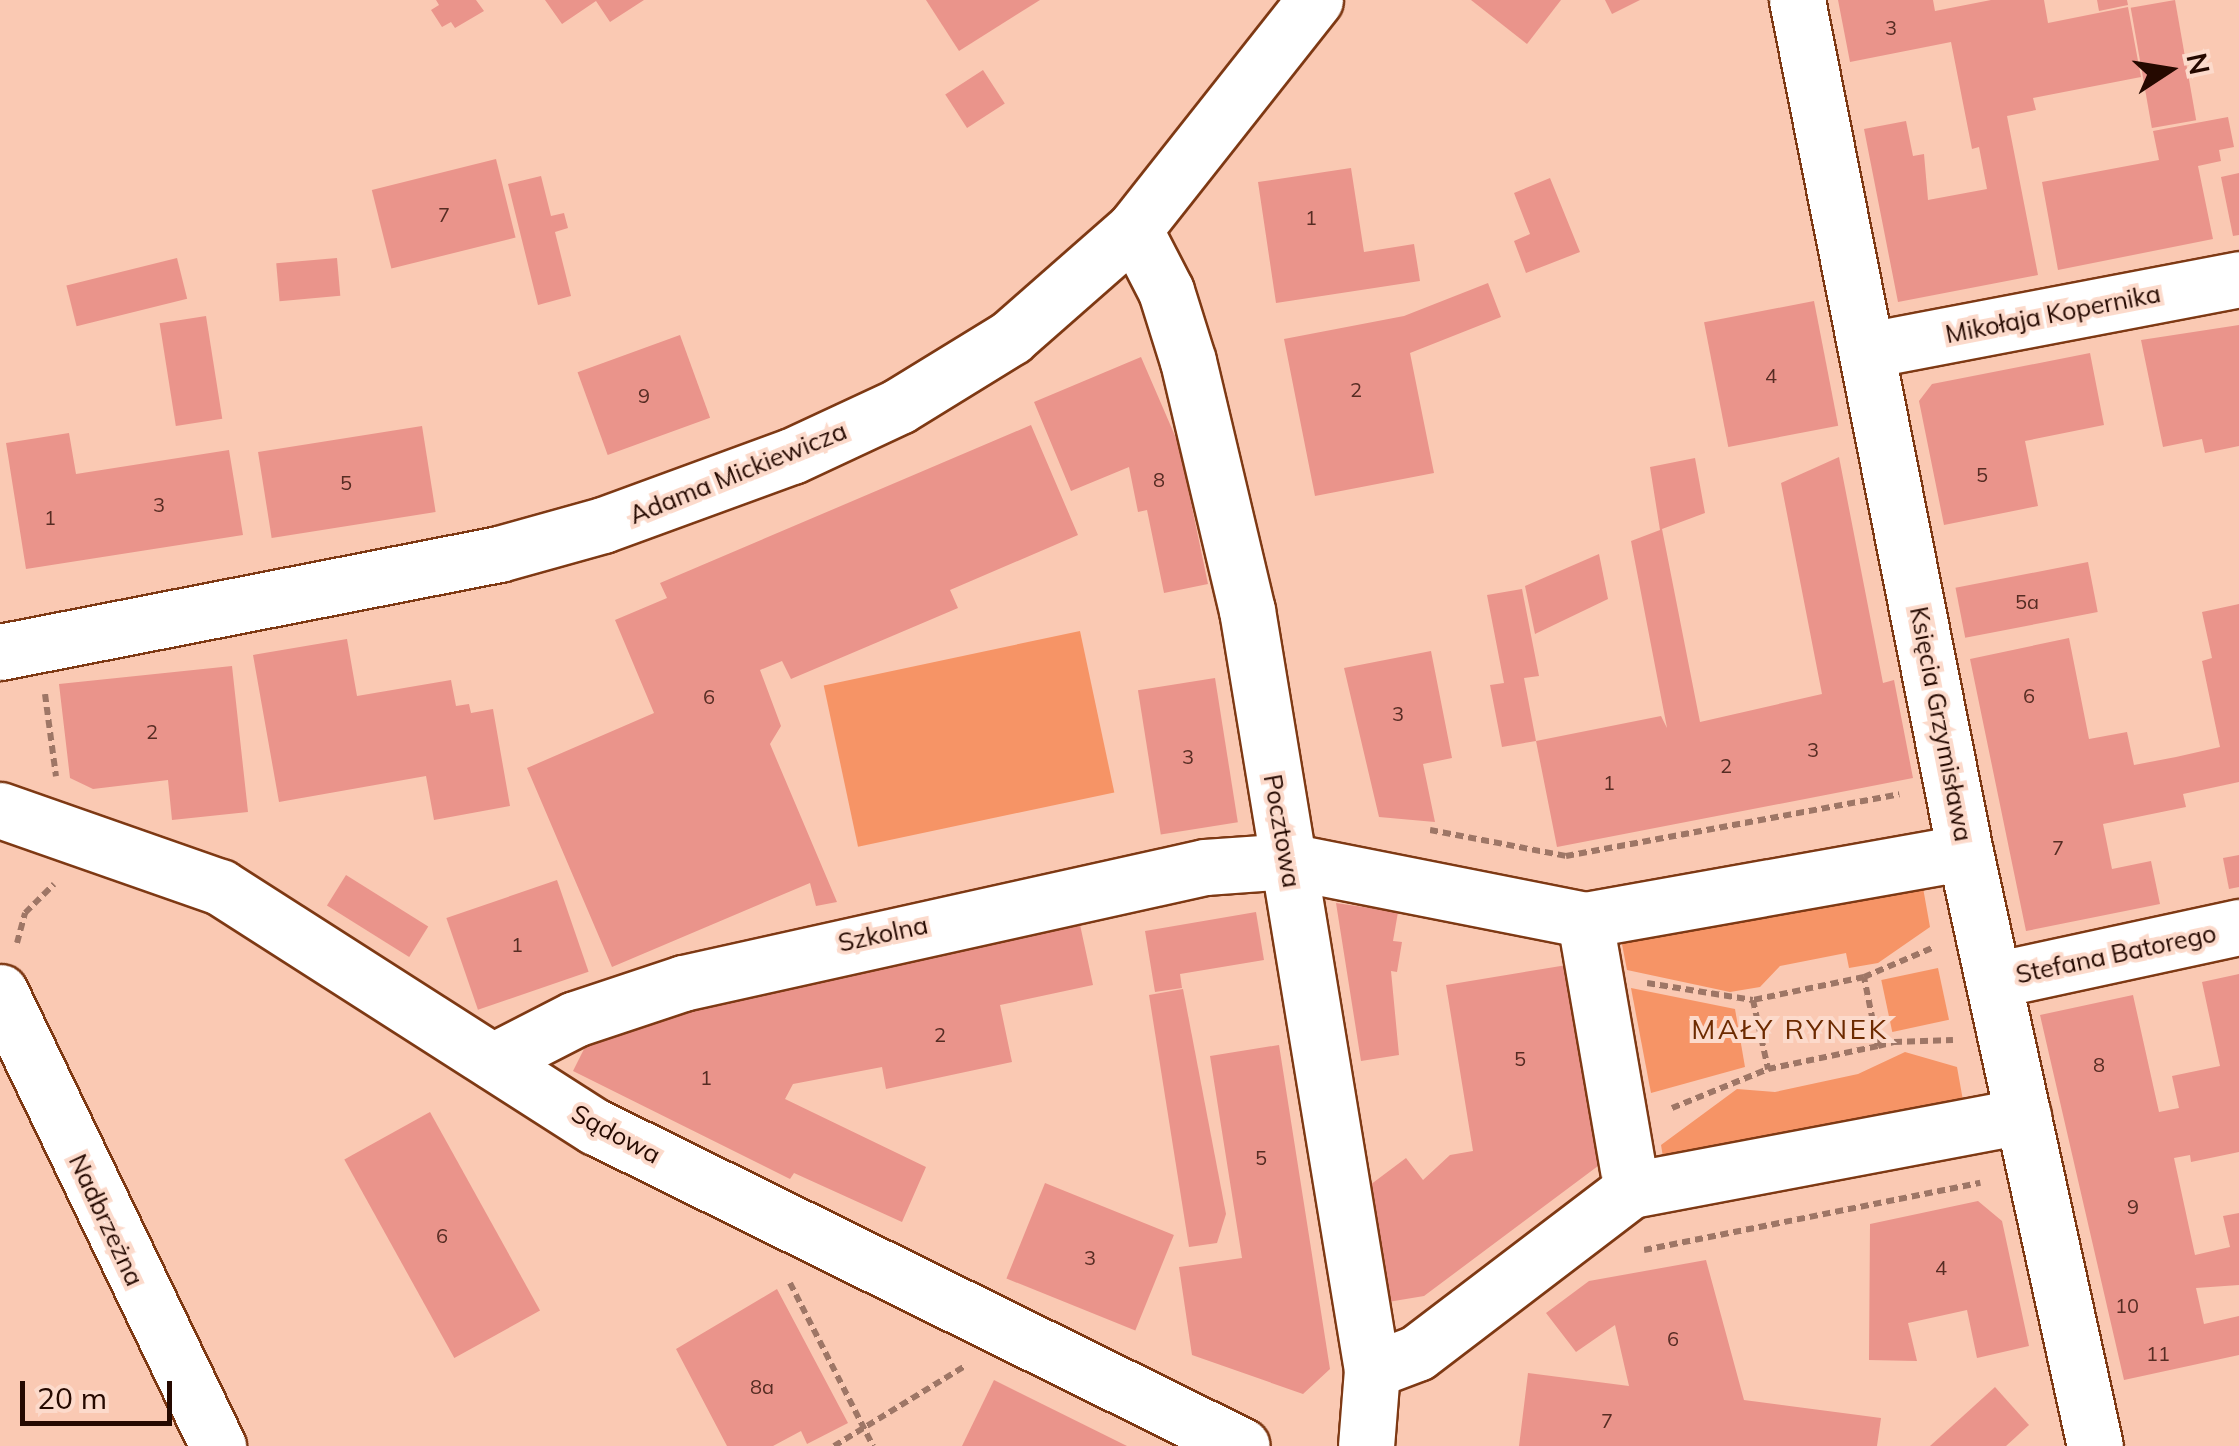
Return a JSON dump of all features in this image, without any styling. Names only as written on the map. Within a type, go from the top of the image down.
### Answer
[{"type":"street","name":"Adama Mickiewicza","points":[[22,665],[499,554],[698,494],[899,406],[1010,336],[1134,229],[1316,0]]},
{"type":"street","name":"Księcia Grzymisława","points":[[1797,0],[1966,852],[2095,1446]]},
{"type":"street","name":"Pocztowa","points":[[1134,229],[1166,291],[1209,433],[1288,861],[1372,1370],[1366,1446]]},
{"type":"street","name":"Mikołaja Kopernika","points":[[1868,350],[2239,278]]},
{"type":"street","name":"Sądowa","points":[[0,810],[220,888],[596,1126],[1242,1446]]},
{"type":"street","name":"Szkolna","points":[[493,1061],[593,1013],[809,950],[1205,867],[1288,861],[1584,920],[1966,852]]},
{"type":"street","name":"Stefana Batorego","points":[[1994,980],[2239,927]]},
{"type":"street","points":[[1592,962],[1627,1163]]},
{"type":"street","name":"Nadbrzeżna","points":[[0,992],[218,1446]]},
{"type":"street","points":[[1372,1370],[1416,1353],[1627,1163],[2022,1116]]},
{"type":"path","points":[[22,665],[58,788]]},
{"type":"path","points":[[1422,829],[1566,856],[1907,792]]},
{"type":"path","points":[[1592,962],[1627,980],[1753,1000],[1864,976],[1947,940]]},
{"type":"path","points":[[1864,976],[1878,1046]]},
{"type":"path","points":[[1753,1000],[1768,1069]]},
{"type":"path","points":[[1627,1163],[1768,1069],[1878,1046],[1968,1040]]},
{"type":"path","points":[[1627,1253],[1996,1180]]},
{"type":"path","points":[[786,1275],[868,1426],[873,1446]]},
{"type":"path","points":[[834,1446],[980,1358]]},
{"type":"shaded area","points":[[1080,631],[1114,792],[858,847],[824,685]]},
{"type":"shaded area","points":[[1922,882],[1930,927],[1878,963],[1849,968],[1846,953],[1780,966],[1760,987],[1730,992],[1627,970],[1621,939]]},
{"type":"shaded area","points":[[1938,968],[1949,1020],[1892,1032],[1881,980]]},
{"type":"shaded area","points":[[1631,988],[1735,1009],[1745,1067],[1651,1093]]},
{"type":"shaded area","points":[[1905,1052],[1957,1067],[1964,1106],[1664,1163],[1661,1145],[1737,1089],[1775,1092],[1858,1074]]},
{"type":"building","points":[[436,0],[476,0],[484,11],[455,28],[451,22],[442,27],[431,10],[439,5]]},
{"type":"building","points":[[545,0],[644,0],[610,22],[596,1],[562,24]]},
{"type":"building","points":[[926,0],[1040,0],[959,51]]},
{"type":"building","points":[[1471,0],[1561,0],[1527,44]]},
{"type":"building","points":[[1605,0],[1640,0],[1612,14]]},
{"type":"building","points":[[1838,0],[1933,0],[1935,11],[1991,0],[2044,0],[2048,23],[2128,7],[2141,77],[2033,98],[2036,110],[2007,116],[2038,275],[1898,302],[1864,129],[1906,121],[1913,156],[1924,154],[1928,200],[1987,189],[1979,147],[1972,149],[1951,42],[1850,62]]},
{"type":"building","points":[[2097,0],[2127,0],[2128,5],[2099,11]]},
{"type":"building","points":[[2175,0],[2196,120],[2152,128],[2131,8]]},
{"type":"building","points":[[983,70],[1005,104],[967,128],[945,95]]},
{"type":"building","points":[[2228,117],[2234,147],[2219,150],[2221,161],[2198,166],[2213,239],[2058,270],[2042,182],[2159,160],[2153,131]]},
{"type":"building","points":[[496,159],[516,238],[391,269],[372,190]]},
{"type":"building","points":[[1351,168],[1364,252],[1414,244],[1420,281],[1276,303],[1258,182]]},
{"type":"building","points":[[2239,173],[2239,235],[2233,236],[2221,177]]},
{"type":"building","points":[[541,176],[551,216],[564,213],[568,228],[555,232],[571,296],[538,305],[508,184]]},
{"type":"building","points":[[1550,178],[1580,252],[1526,273],[1514,241],[1530,234],[1514,193]]},
{"type":"building","points":[[177,258],[187,299],[77,326],[66,286]]},
{"type":"building","points":[[337,258],[340,296],[280,301],[276,263]]},
{"type":"building","points":[[1488,283],[1501,317],[1410,353],[1434,473],[1315,496],[1284,339],[1404,316]]},
{"type":"building","points":[[1814,301],[1838,426],[1728,447],[1704,322]]},
{"type":"building","points":[[206,316],[222,419],[176,426],[160,323]]},
{"type":"building","points":[[2239,325],[2239,446],[2205,453],[2202,439],[2163,447],[2141,340]]},
{"type":"building","points":[[680,335],[710,418],[608,455],[578,372]]},
{"type":"building","points":[[2090,353],[2104,425],[2025,441],[2038,506],[1944,525],[1919,401],[1932,384]]},
{"type":"building","points":[[1141,357],[1179,445],[1208,584],[1164,593],[1147,510],[1138,512],[1129,467],[1071,491],[1034,402]]},
{"type":"building","points":[[1031,425],[1078,535],[950,590],[958,608],[791,679],[782,661],[760,670],[781,726],[770,744],[837,902],[816,906],[810,883],[612,967],[527,768],[654,713],[615,620],[667,598],[660,583]]},
{"type":"building","points":[[422,426],[436,512],[272,538],[258,452]]},
{"type":"building","points":[[69,433],[76,474],[229,450],[243,535],[26,569],[6,443]]},
{"type":"building","points":[[1839,457],[1883,683],[1894,680],[1913,778],[1557,847],[1536,741],[1661,716],[1667,728],[1631,541],[1660,530],[1650,467],[1695,458],[1705,513],[1662,529],[1700,722],[1822,694],[1781,483]]},
{"type":"building","points":[[1599,554],[1608,599],[1535,634],[1525,586]]},
{"type":"building","points":[[2088,562],[2098,612],[1965,638],[1955,588]]},
{"type":"building","points":[[1522,589],[1539,676],[1524,678],[1536,741],[1502,747],[1490,685],[1504,683],[1487,595]]},
{"type":"building","points":[[2239,604],[2239,782],[2183,794],[2186,807],[2103,824],[2112,869],[2151,861],[2160,904],[2026,931],[1970,659],[2069,638],[2089,739],[2127,732],[2134,765],[2176,757],[2220,747],[2202,661],[2212,658],[2202,612]]},
{"type":"building","points":[[347,639],[357,696],[451,680],[456,706],[469,704],[471,713],[493,709],[510,806],[434,820],[426,776],[279,802],[253,655]]},
{"type":"building","points":[[1431,651],[1452,758],[1423,764],[1435,822],[1379,817],[1344,668]]},
{"type":"building","points":[[232,666],[248,812],[172,820],[168,780],[93,789],[70,778],[59,684]]},
{"type":"building","points":[[1215,678],[1238,822],[1161,834],[1138,690]]},
{"type":"building","points":[[2239,855],[2239,887],[2229,889],[2223,858]]},
{"type":"building","points":[[346,875],[428,926],[409,957],[327,906]]},
{"type":"building","points":[[557,880],[589,972],[478,1010],[446,918]]},
{"type":"building","points":[[1336,903],[1398,912],[1393,941],[1402,942],[1397,972],[1391,971],[1399,1055],[1361,1061]]},
{"type":"building","points":[[1256,912],[1264,960],[1180,974],[1182,988],[1155,992],[1145,931]]},
{"type":"building","points":[[1079,920],[1093,985],[1000,1005],[1012,1062],[886,1089],[882,1067],[793,1084],[785,1099],[926,1167],[902,1222],[794,1173],[790,1179],[573,1071],[586,1045],[719,998]]},
{"type":"building","points":[[1567,965],[1598,1166],[1424,1296],[1388,1302],[1370,1185],[1406,1158],[1423,1180],[1450,1155],[1473,1151],[1446,985]]},
{"type":"building","points":[[2239,974],[2239,1152],[2191,1162],[2190,1155],[2174,1158],[2195,1255],[2230,1247],[2223,1216],[2239,1213],[2239,1285],[2196,1288],[2204,1324],[2239,1316],[2239,1355],[2124,1380],[2040,1015],[2133,995],[2159,1112],[2179,1108],[2172,1076],[2220,1066],[2202,982]]},
{"type":"building","points":[[1183,989],[1226,1214],[1217,1243],[1189,1247],[1149,995]]},
{"type":"building","points":[[1279,1045],[1330,1369],[1303,1394],[1192,1355],[1179,1267],[1242,1258],[1210,1056]]},
{"type":"building","points":[[430,1112],[540,1311],[454,1358],[344,1160]]},
{"type":"building","points":[[1045,1183],[1174,1235],[1135,1331],[1006,1278]]},
{"type":"building","points":[[1978,1201],[2002,1221],[2029,1346],[1977,1358],[1967,1310],[1908,1323],[1917,1361],[1869,1360],[1870,1224]]},
{"type":"building","points":[[1706,1260],[1744,1400],[1881,1418],[1877,1446],[1519,1446],[1528,1373],[1629,1386],[1615,1325],[1576,1352],[1546,1313],[1589,1281]]},
{"type":"building","points":[[777,1289],[848,1423],[807,1444],[801,1431],[773,1446],[727,1446],[676,1349]]},
{"type":"building","points":[[994,1380],[1127,1446],[962,1446]]},
{"type":"building","points":[[1995,1387],[2029,1425],[2006,1446],[1930,1446]]},
{"type":"district","name":"MAŁY RYNEK","points":[[1790,1029]]}]
